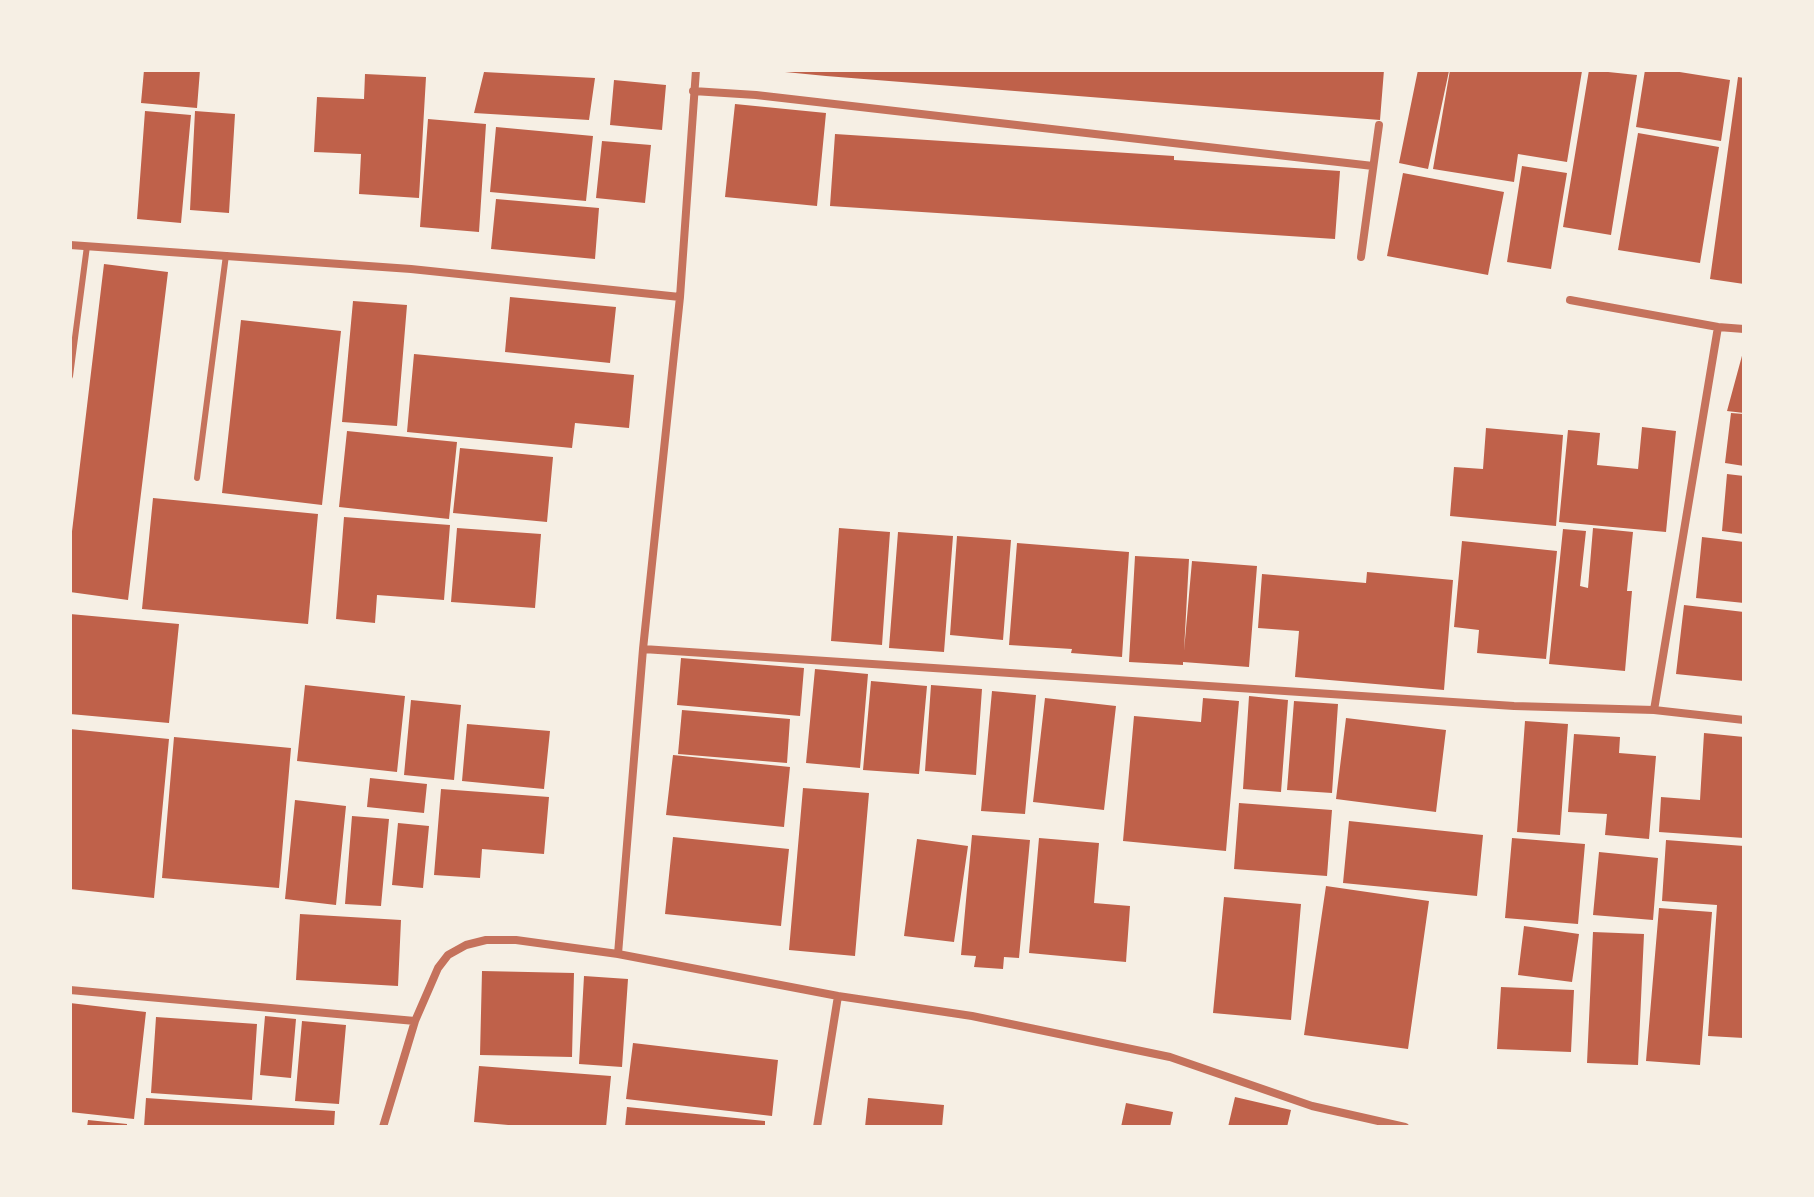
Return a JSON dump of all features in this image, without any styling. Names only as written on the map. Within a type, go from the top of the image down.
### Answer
[{"type":"street","points":[[618,954],[643,649],[680,297],[696,70]]},
{"type":"street","points":[[693,91],[756,95],[1373,166]]},
{"type":"street","points":[[1361,257],[1379,125]]},
{"type":"street","points":[[70,245],[411,269],[680,297]]},
{"type":"street","points":[[1570,300],[1744,329]]},
{"type":"street","points":[[1654,710],[1718,327]]},
{"type":"street","points":[[643,649],[1514,706],[1654,710],[1744,720]]},
{"type":"street","points":[[383,1127],[415,1021],[438,968],[448,955],[466,945],[486,940],[516,940],[618,954],[838,996],[972,1016],[1170,1057],[1312,1106],[1405,1127]]},
{"type":"street","points":[[70,990],[415,1021]]},
{"type":"street","points":[[817,1127],[838,996]]},
{"type":"lane","points":[[70,376],[87,246]]},
{"type":"lane","points":[[197,478],[226,255]]},
{"type":"building","points":[[144,70],[200,70],[197,108],[141,103]]},
{"type":"building","points":[[786,70],[1384,70],[1380,120],[826,76]]},
{"type":"building","points":[[1418,70],[1449,71],[1428,169],[1399,163]]},
{"type":"building","points":[[1450,70],[1582,71],[1567,162],[1518,154],[1514,182],[1433,169]]},
{"type":"building","points":[[1589,70],[1637,75],[1611,235],[1563,227]]},
{"type":"building","points":[[1645,70],[1667,70],[1730,80],[1721,141],[1636,127]]},
{"type":"building","points":[[484,72],[595,78],[589,120],[474,113]]},
{"type":"building","points":[[365,74],[426,77],[419,198],[359,194],[361,154],[314,152],[317,97],[364,99]]},
{"type":"building","points":[[1738,77],[1744,78],[1744,284],[1710,279]]},
{"type":"building","points":[[614,80],[666,85],[662,130],[610,125]]},
{"type":"building","points":[[735,104],[826,113],[817,206],[725,197]]},
{"type":"building","points":[[145,111],[191,115],[181,223],[137,219]]},
{"type":"building","points":[[195,111],[235,114],[229,213],[190,210]]},
{"type":"building","points":[[428,119],[486,124],[479,232],[420,227]]},
{"type":"building","points":[[496,127],[593,136],[586,201],[490,192]]},
{"type":"building","points":[[1638,133],[1719,147],[1700,263],[1618,250]]},
{"type":"building","points":[[835,134],[1174,156],[1174,160],[1340,171],[1335,239],[830,206]]},
{"type":"building","points":[[602,141],[651,145],[645,203],[596,198]]},
{"type":"building","points":[[1522,166],[1567,173],[1551,269],[1507,262]]},
{"type":"building","points":[[1403,173],[1504,192],[1488,275],[1387,256]]},
{"type":"building","points":[[496,199],[599,208],[595,259],[491,249]]},
{"type":"building","points":[[104,264],[168,272],[128,600],[70,592],[70,548]]},
{"type":"building","points":[[510,297],[616,307],[610,363],[505,352]]},
{"type":"building","points":[[353,301],[407,305],[397,426],[342,422]]},
{"type":"building","points":[[241,320],[341,331],[322,505],[222,493]]},
{"type":"building","points":[[1743,352],[1744,413],[1727,411]]},
{"type":"building","points":[[414,354],[634,375],[629,428],[575,423],[572,448],[407,432]]},
{"type":"building","points":[[1731,413],[1744,414],[1744,466],[1725,463]]},
{"type":"building","points":[[1642,427],[1676,431],[1666,532],[1559,522],[1568,430],[1600,433],[1597,465],[1638,469]]},
{"type":"building","points":[[1486,428],[1563,435],[1556,526],[1450,516],[1454,467],[1483,469]]},
{"type":"building","points":[[347,431],[457,442],[449,519],[339,507]]},
{"type":"building","points":[[460,448],[553,457],[547,522],[453,513]]},
{"type":"building","points":[[1727,474],[1744,476],[1744,534],[1722,531]]},
{"type":"building","points":[[153,498],[318,514],[308,624],[142,609]]},
{"type":"building","points":[[344,517],[450,525],[444,600],[377,595],[375,623],[336,619]]},
{"type":"building","points":[[457,528],[541,534],[535,608],[451,602]]},
{"type":"building","points":[[839,528],[890,532],[882,645],[831,641]]},
{"type":"building","points":[[1593,528],[1633,532],[1627,591],[1632,591],[1625,671],[1549,664],[1563,529],[1586,531],[1580,586],[1588,588]]},
{"type":"building","points":[[898,532],[953,536],[944,652],[889,648]]},
{"type":"building","points":[[957,536],[1011,540],[1003,640],[950,635]]},
{"type":"building","points":[[1702,537],[1744,542],[1744,603],[1696,598]]},
{"type":"building","points":[[1462,541],[1557,551],[1546,659],[1477,653],[1479,630],[1454,627]]},
{"type":"building","points":[[1017,543],[1129,552],[1122,657],[1071,653],[1072,649],[1009,645]]},
{"type":"building","points":[[1135,556],[1189,559],[1184,651],[1192,561],[1257,566],[1249,667],[1129,662]]},
{"type":"building","points":[[1367,572],[1453,580],[1444,690],[1295,677],[1299,631],[1258,628],[1262,574],[1366,583]]},
{"type":"building","points":[[1684,605],[1744,612],[1744,681],[1676,674]]},
{"type":"building","points":[[70,614],[179,624],[169,723],[70,714]]},
{"type":"building","points":[[681,658],[804,668],[800,716],[677,705]]},
{"type":"building","points":[[815,669],[868,674],[860,768],[806,763]]},
{"type":"building","points":[[871,681],[927,686],[919,774],[863,770]]},
{"type":"building","points":[[305,685],[405,696],[397,772],[297,761]]},
{"type":"building","points":[[931,685],[982,689],[976,775],[925,771]]},
{"type":"building","points":[[992,691],[1036,695],[1025,814],[981,811]]},
{"type":"building","points":[[1249,696],[1288,700],[1281,792],[1243,789]]},
{"type":"building","points":[[1045,698],[1116,706],[1104,810],[1033,802]]},
{"type":"building","points":[[1203,698],[1239,701],[1226,851],[1123,841],[1134,716],[1201,722]]},
{"type":"building","points":[[411,700],[461,705],[454,780],[404,775]]},
{"type":"building","points":[[1294,701],[1338,704],[1332,793],[1287,790]]},
{"type":"building","points":[[682,710],[790,719],[787,763],[678,754]]},
{"type":"building","points":[[1346,718],[1446,730],[1436,812],[1336,799]]},
{"type":"building","points":[[1525,721],[1568,724],[1560,835],[1517,832]]},
{"type":"building","points":[[467,724],[550,731],[544,789],[462,781]]},
{"type":"building","points":[[70,729],[169,739],[154,898],[70,889]]},
{"type":"building","points":[[1704,733],[1744,737],[1744,838],[1659,832],[1661,797],[1700,800]]},
{"type":"building","points":[[1574,734],[1620,737],[1619,753],[1656,756],[1649,839],[1605,835],[1607,814],[1568,812]]},
{"type":"building","points":[[174,737],[291,748],[279,888],[162,878]]},
{"type":"building","points":[[673,755],[790,767],[784,827],[666,815]]},
{"type":"building","points":[[370,778],[427,784],[424,813],[367,807]]},
{"type":"building","points":[[803,788],[869,793],[855,956],[789,950]]},
{"type":"building","points":[[441,789],[549,797],[544,854],[482,849],[480,878],[434,875]]},
{"type":"building","points":[[295,800],[346,806],[336,905],[285,899]]},
{"type":"building","points":[[1239,803],[1332,810],[1327,876],[1234,869]]},
{"type":"building","points":[[352,816],[389,819],[381,906],[345,904]]},
{"type":"building","points":[[1349,821],[1483,835],[1477,896],[1343,883]]},
{"type":"building","points":[[398,823],[429,826],[423,888],[392,885]]},
{"type":"building","points":[[972,835],[1030,840],[1019,958],[1004,957],[1003,969],[974,967],[976,956],[961,955]]},
{"type":"building","points":[[673,837],[789,849],[781,926],[665,914]]},
{"type":"building","points":[[1039,838],[1099,843],[1094,903],[1130,906],[1126,962],[1029,953]]},
{"type":"building","points":[[1512,838],[1585,844],[1578,924],[1505,918]]},
{"type":"building","points":[[917,839],[968,846],[954,942],[904,936]]},
{"type":"building","points":[[1666,840],[1744,846],[1744,1038],[1708,1036],[1717,905],[1662,901]]},
{"type":"building","points":[[1599,852],[1658,858],[1653,920],[1593,915]]},
{"type":"building","points":[[1326,886],[1429,901],[1408,1049],[1304,1035]]},
{"type":"building","points":[[1224,897],[1301,904],[1291,1020],[1213,1013]]},
{"type":"building","points":[[1659,908],[1712,912],[1700,1065],[1646,1061]]},
{"type":"building","points":[[300,914],[401,920],[398,986],[296,980]]},
{"type":"building","points":[[1524,926],[1579,934],[1572,982],[1518,975]]},
{"type":"building","points":[[1593,932],[1644,934],[1638,1065],[1587,1063]]},
{"type":"building","points":[[482,971],[574,973],[572,1057],[480,1055]]},
{"type":"building","points":[[584,976],[628,979],[622,1067],[579,1064]]},
{"type":"building","points":[[1501,987],[1574,990],[1571,1052],[1497,1049]]},
{"type":"building","points":[[70,1003],[146,1012],[134,1119],[70,1112]]},
{"type":"building","points":[[265,1016],[296,1019],[291,1078],[260,1075]]},
{"type":"building","points":[[156,1017],[257,1024],[252,1100],[151,1093]]},
{"type":"building","points":[[302,1021],[346,1025],[339,1104],[295,1101]]},
{"type":"building","points":[[633,1043],[778,1060],[772,1116],[626,1099]]},
{"type":"building","points":[[479,1066],[611,1076],[606,1127],[531,1127],[474,1122]]},
{"type":"building","points":[[1235,1097],[1291,1110],[1287,1127],[1228,1127]]},
{"type":"building","points":[[146,1098],[335,1111],[334,1127],[144,1127]]},
{"type":"building","points":[[868,1098],[944,1105],[942,1127],[865,1127]]},
{"type":"building","points":[[1126,1103],[1173,1112],[1170,1127],[1121,1127]]},
{"type":"building","points":[[627,1107],[765,1121],[765,1127],[625,1127]]},
{"type":"building","points":[[88,1120],[127,1124],[127,1127],[87,1127]]}]
